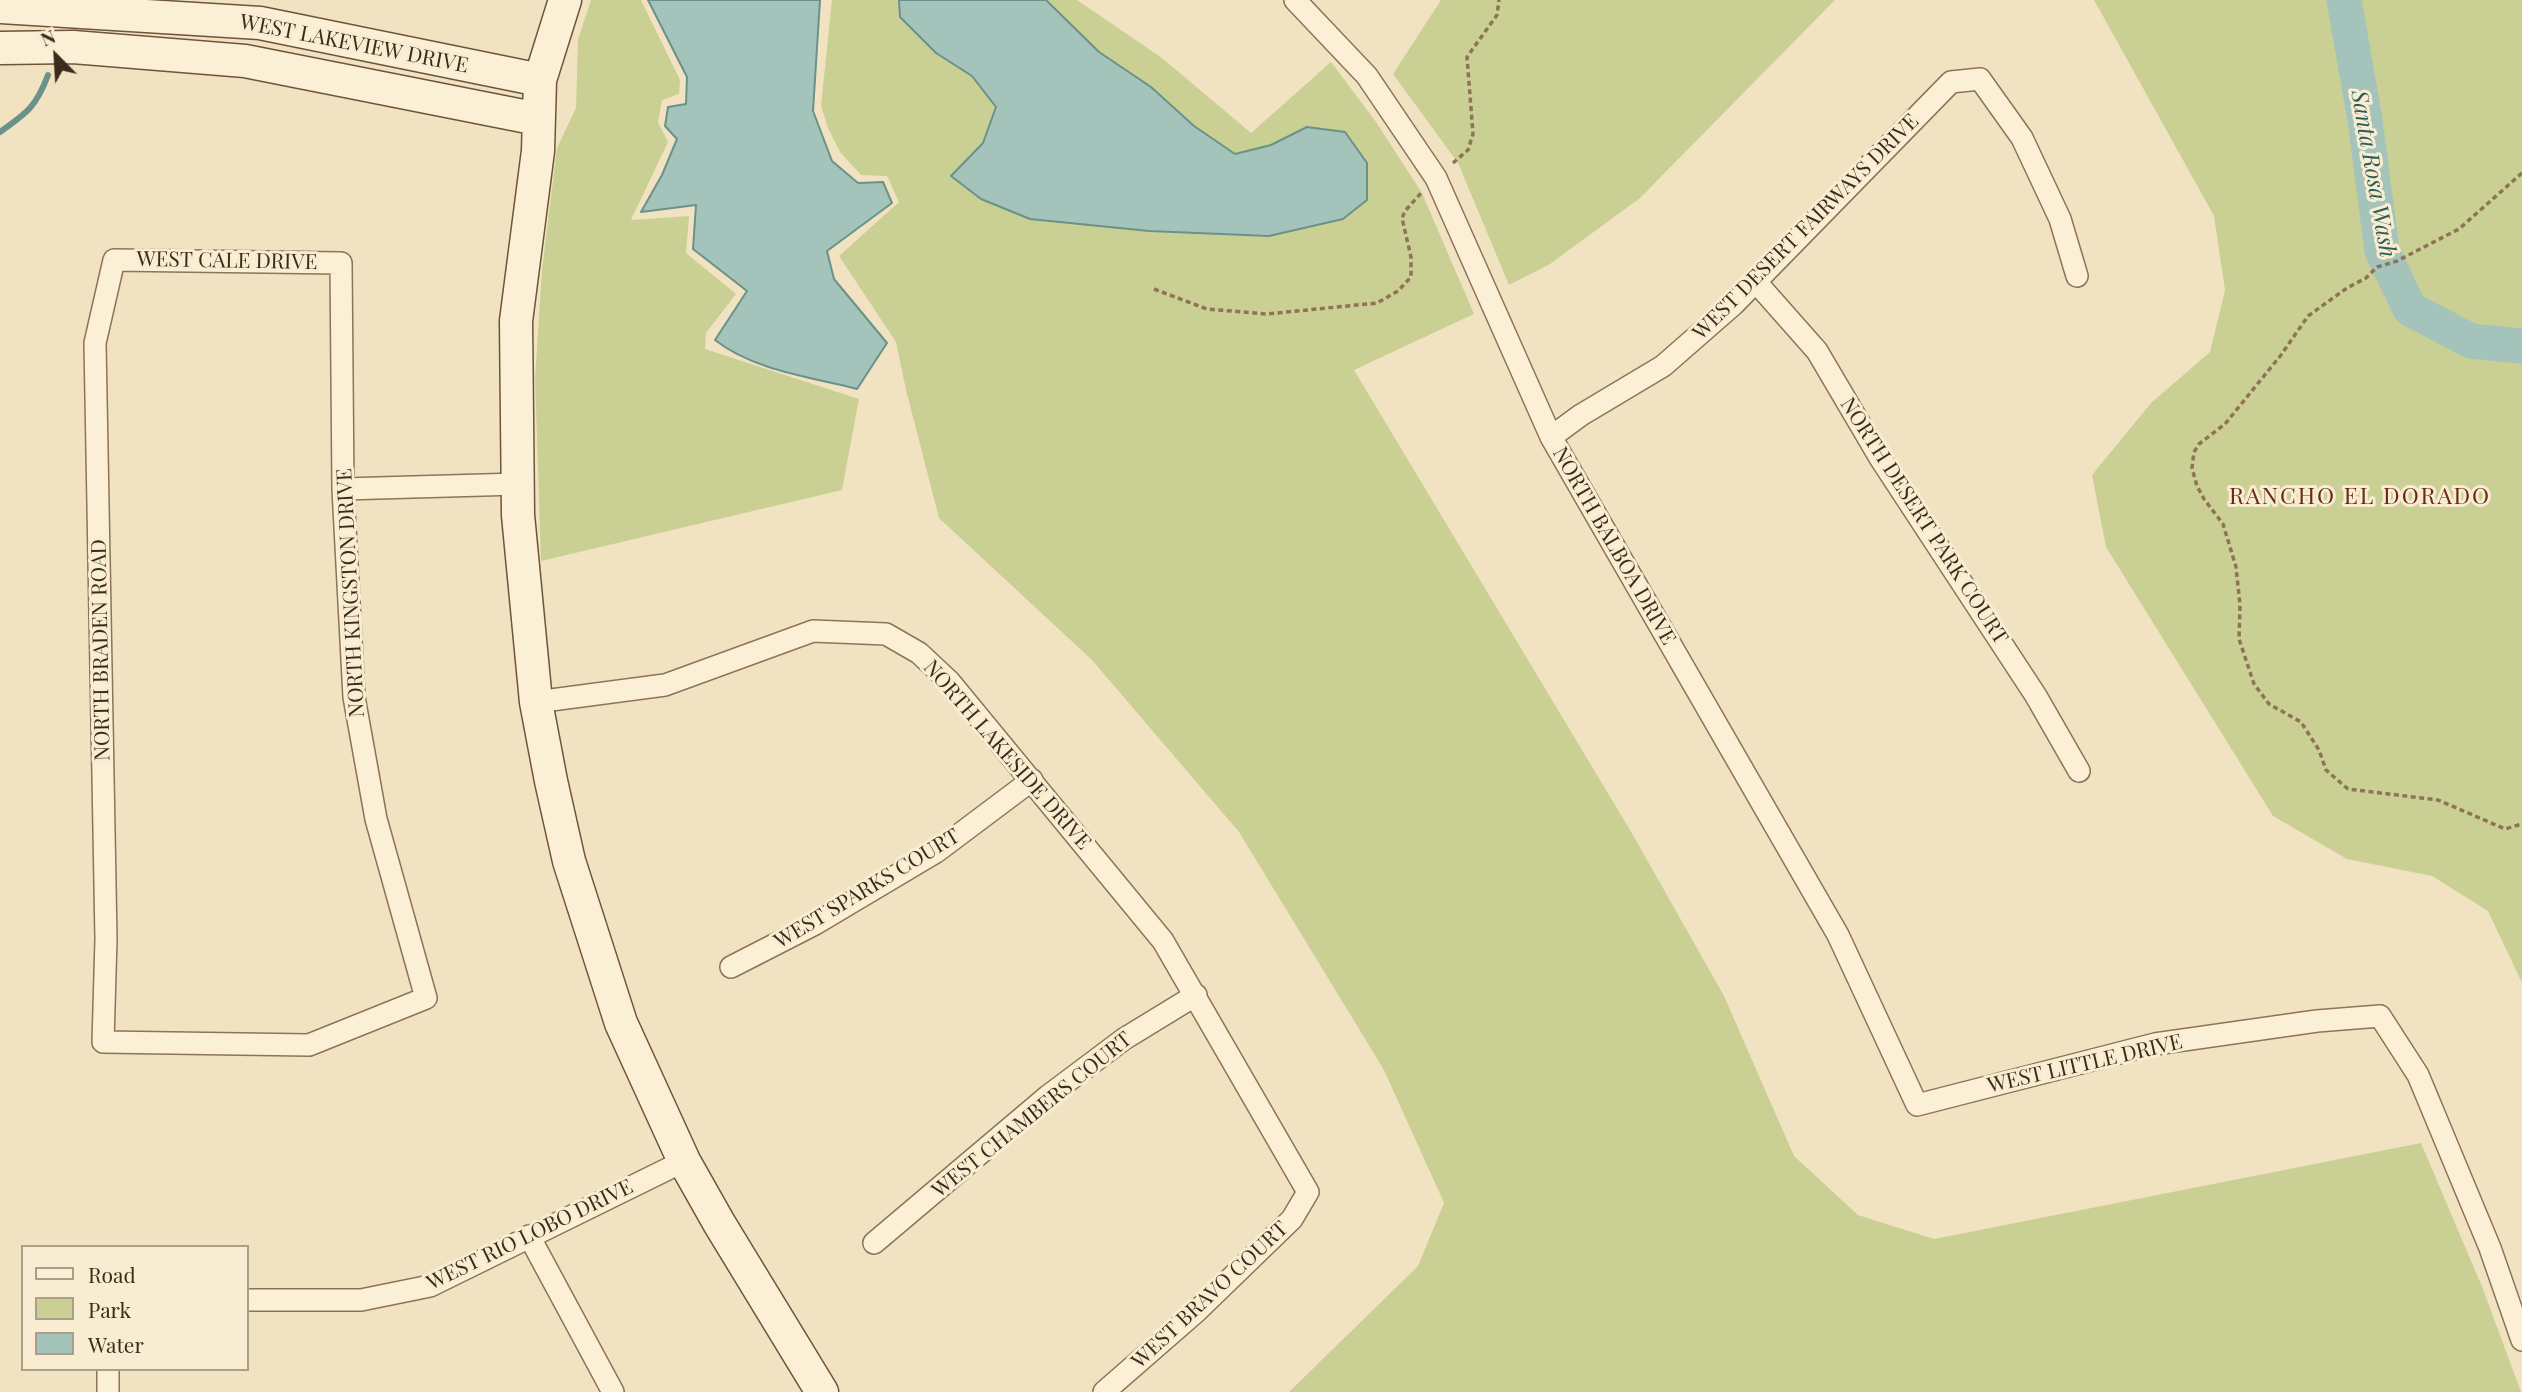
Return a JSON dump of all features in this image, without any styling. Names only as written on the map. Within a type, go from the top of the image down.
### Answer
[{"type":"street","points":[[565,0],[540,80],[538,151],[516,321],[518,515],[536,702],[569,861],[621,1023],[684,1161],[822,1392]]},
{"type":"street","name":"NORTH BALBOA DRIVE","points":[[1295,0],[1367,75],[1436,178],[1551,437],[1838,935],[1917,1105]]},
{"type":"street","name":"WEST LAKEVIEW DRIVE","points":[[0,7],[260,23],[540,80]]},
{"type":"street","name":"WEST LAKEVIEW DRIVE","points":[[0,48],[72,47],[245,61],[538,119]]},
{"type":"street","name":"WEST DESERT FAIRWAYS DRIVE","points":[[1551,437],[1581,415],[1663,366],[1734,304],[1951,82],[1980,79],[2022,138],[2060,219],[2077,276]]},
{"type":"street","name":"WEST CALE DRIVE","points":[[114,260],[341,263]]},
{"type":"street","name":"NORTH BRADEN ROAD","points":[[114,260],[95,343],[106,939],[103,1042],[309,1045],[426,998]]},
{"type":"street","name":"NORTH KINGSTON DRIVE","points":[[341,263],[343,489],[354,697],[376,819],[426,998]]},
{"type":"street","name":"NORTH DESERT PARK COURT","points":[[1756,282],[1817,351],[1881,458],[2036,696],[2078,771]]},
{"type":"street","points":[[343,489],[518,484]]},
{"type":"street","name":"NORTH LAKESIDE DRIVE","points":[[536,702],[665,685],[813,631],[886,634],[919,653],[949,681],[1163,941],[1308,1192]]},
{"type":"street","name":"WEST SPARKS COURT","points":[[731,967],[815,924],[936,852],[1032,780]]},
{"type":"street","name":"WEST CHAMBERS COURT","points":[[874,1243],[1048,1096],[1124,1039],[1196,995]]},
{"type":"street","name":"WEST LITTLE DRIVE","points":[[1917,1105],[2155,1045],[2317,1021],[2380,1016],[2418,1075],[2490,1248],[2522,1339]]},
{"type":"street","name":"WEST RIO LOBO DRIVE","points":[[248,1300],[361,1300],[430,1286],[684,1161]]},
{"type":"street","name":"WEST BRAVO COURT","points":[[1104,1392],[1197,1311],[1292,1219],[1308,1192]]},
{"type":"street","points":[[529,1236],[613,1392]]},
{"type":"street","points":[[108,1371],[108,1392]]},
{"type":"path","points":[[1453,163],[1468,150],[1473,134],[1467,58],[1497,15],[1499,0]]},
{"type":"path","points":[[2522,173],[2459,229],[2383,265],[2308,316],[2281,355],[2225,424],[2199,444],[2194,452],[2192,468],[2197,486],[2223,524],[2236,567],[2240,605],[2239,639],[2255,684],[2269,704],[2301,722],[2319,750],[2326,770],[2348,789],[2438,800],[2505,829],[2522,824]]},
{"type":"path","points":[[1154,289],[1207,309],[1267,314],[1377,303],[1398,290],[1411,277],[1411,257],[1402,218],[1423,190]]},
{"type":"green space","points":[[591,0],[641,0],[680,80],[679,94],[662,100],[658,122],[668,142],[631,220],[689,216],[686,253],[736,294],[706,333],[705,349],[859,399],[842,490],[541,561],[535,378],[542,270],[557,148],[576,108],[578,39]]},
{"type":"green space","points":[[832,0],[1077,0],[1162,58],[1251,133],[1331,62],[1376,122],[1422,193],[1474,314],[1354,370],[1633,835],[1724,996],[1794,1156],[1858,1215],[1934,1239],[2421,1143],[2483,1289],[2521,1392],[1289,1392],[1418,1266],[1444,1203],[1384,1070],[1239,832],[1092,660],[939,518],[896,342],[839,256],[899,202],[887,176],[861,175],[840,152],[828,128],[821,106]]},
{"type":"green space","points":[[1441,0],[1835,0],[1640,198],[1550,264],[1509,285],[1458,163],[1393,74]]},
{"type":"green space","points":[[2094,0],[2522,0],[2522,983],[2488,911],[2432,876],[2347,859],[2273,816],[2106,547],[2092,475],[2151,403],[2210,352],[2225,290],[2214,216]]},
{"type":"water","points":[[648,0],[820,0],[813,111],[832,161],[858,183],[883,182],[892,203],[827,251],[834,279],[887,343],[857,389],[764,366],[715,340],[747,291],[693,249],[696,205],[641,212],[662,175],[677,139],[665,126],[668,107],[686,104],[687,77]]},
{"type":"water","points":[[899,0],[1046,0],[1099,52],[1151,87],[1194,126],[1235,154],[1271,145],[1307,127],[1345,132],[1367,163],[1367,200],[1343,219],[1269,236],[1149,231],[1030,219],[981,199],[951,176],[983,143],[996,107],[972,76],[936,53],[900,17]]},
{"type":"waterway","name":"Santa Rosa Wash","points":[[2344,0],[2365,120],[2382,251],[2410,309],[2471,341],[2522,346]]},
{"type":"waterway","points":[[0,132],[30,108],[48,75]]},
{"type":"district","name":"RANCHO EL DORADO","points":[[2360,497]]}]
